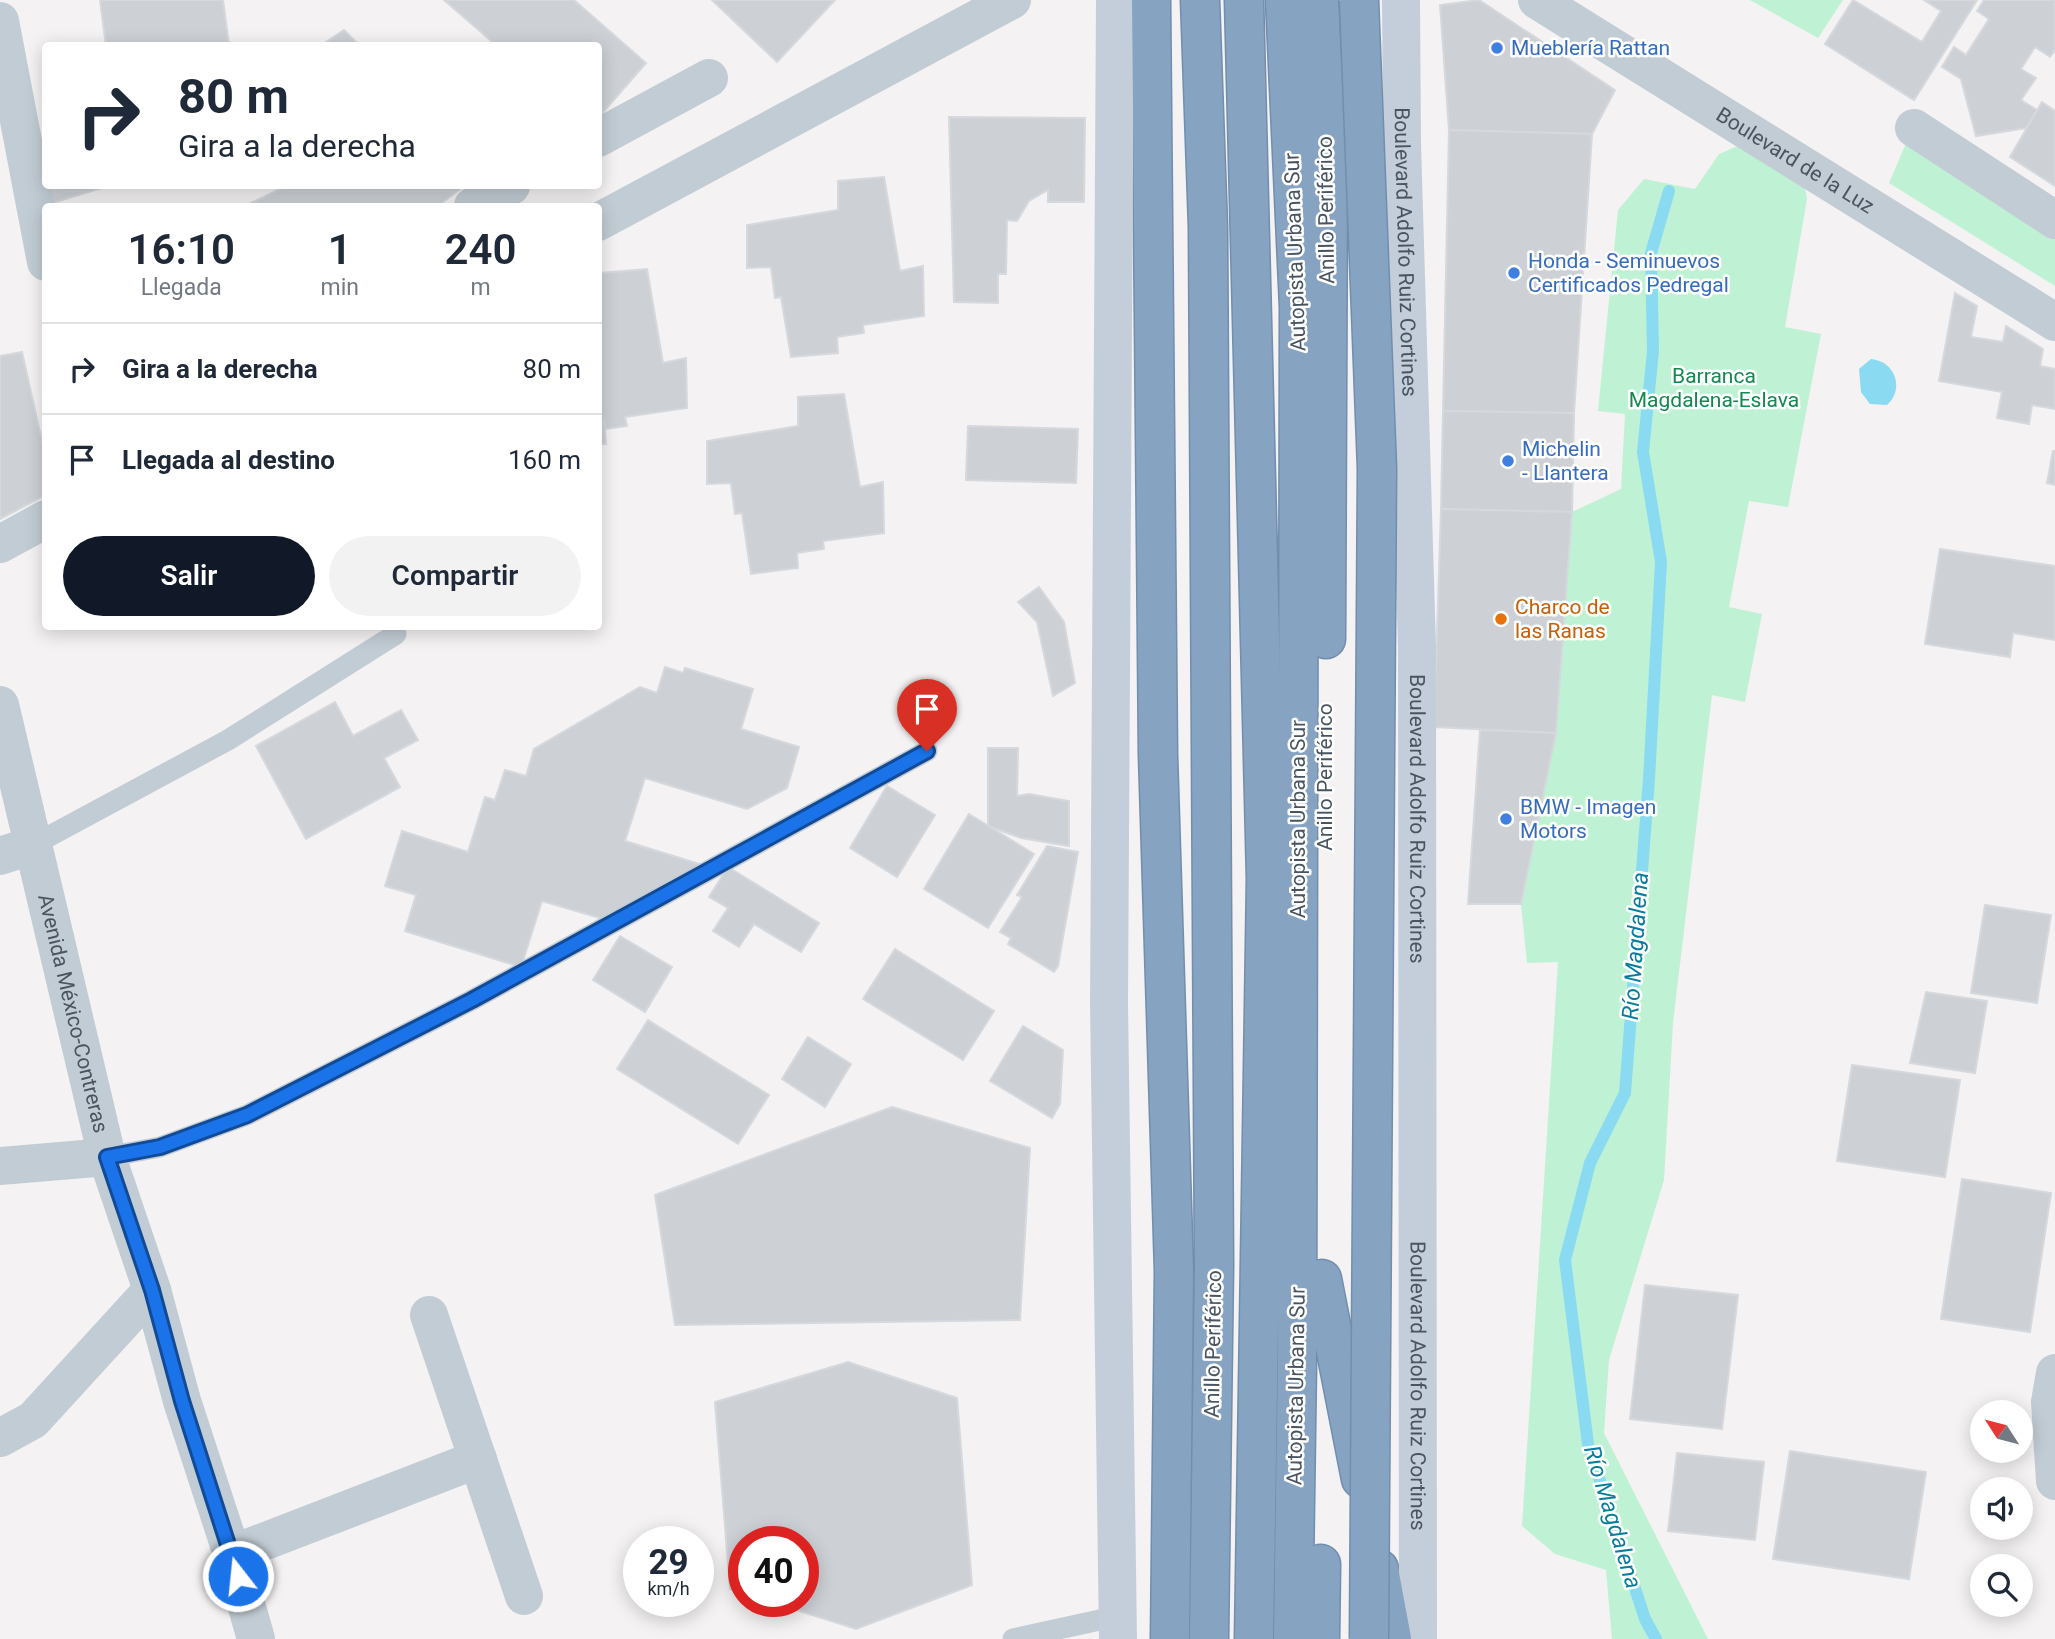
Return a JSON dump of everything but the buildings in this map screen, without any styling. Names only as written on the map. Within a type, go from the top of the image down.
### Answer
[{"type":"highway","points":[[1151,0],[1158,755],[1174,1271],[1170,1639]]},
{"type":"highway","name":"Anillo Periférico","points":[[1200,0],[1208,227],[1213,1196],[1209,1639]]},
{"type":"highway","name":"Autopista Urbana Sur","points":[[1244,0],[1266,879],[1254,1639]]},
{"type":"highway","name":"Autopista Urbana Sur","points":[[1285,0],[1299,307],[1297,1347],[1293,1639]]},
{"type":"highway","name":"Anillo Periférico","points":[[1319,0],[1328,171],[1320,1639]]},
{"type":"highway","points":[[1359,0],[1377,469],[1369,1639]]},
{"type":"highway","points":[[1322,1279],[1392,1639]]},
{"type":"main road","points":[[1115,0],[1109,1003],[1118,1628]]},
{"type":"main road","name":"Boulevard Adolfo Ruiz Cortines","points":[[1401,0],[1417,647],[1418,1639]]},
{"type":"street","points":[[602,220],[1012,0]]},
{"type":"street","name":"Boulevard de la Luz","points":[[1537,0],[2055,322]]},
{"type":"street","points":[[0,21],[42,241]]},
{"type":"street","points":[[602,136],[709,78]]},
{"type":"street","points":[[1914,128],[2055,220]]},
{"type":"street","points":[[478,203],[505,189]]},
{"type":"street","points":[[0,544],[42,521]]},
{"type":"street","name":"Avenida México-Contreras","points":[[0,705],[16,851],[107,1157],[152,1290],[182,1401],[232,1554],[256,1639]]},
{"type":"street","points":[[0,1166],[107,1157]]},
{"type":"street","points":[[0,1438],[33,1420],[152,1290]]},
{"type":"street","points":[[429,1315],[524,1596]]},
{"type":"street","points":[[2055,1373],[2050,1402],[2055,1481]]},
{"type":"street","points":[[232,1554],[478,1459]]},
{"type":"lane","points":[[16,851],[228,740],[396,634]]},
{"type":"lane","points":[[107,1157],[160,1147],[247,1115],[472,1000],[927,751]]},
{"type":"lane","points":[[1013,1639],[1118,1628]]},
{"type":"green space","points":[[1750,0],[1843,0],[1818,38]]},
{"type":"green space","points":[[1907,141],[2055,238],[2055,286],[1889,183]]},
{"type":"green space","name":"Barranca Magdalena-Eslava","points":[[1740,145],[1804,183],[1807,199],[1785,327],[1821,334],[1788,507],[1749,501],[1729,607],[1762,614],[1745,702],[1712,695],[1673,1023],[1664,1180],[1609,1360],[1604,1433],[1708,1639],[1612,1639],[1606,1570],[1555,1554],[1522,1526],[1558,962],[1527,963],[1521,904],[1556,733],[1572,512],[1621,489],[1625,414],[1598,411],[1618,210],[1644,179],[1695,189],[1719,154]]},
{"type":"water","points":[[1871,359],[1886,365],[1895,377],[1895,391],[1887,405],[1870,404],[1861,392],[1859,369]]},
{"type":"waterway","name":"Río Magdalena","points":[[1656,1639],[1645,1619],[1588,1444],[1565,1260],[1590,1163],[1625,1093],[1649,779],[1661,562],[1643,452],[1653,351],[1651,253],[1669,191]]},
{"type":"place","name":"Mueblería Rattan","points":[[1497,48]]},
{"type":"place","name":"Honda - Seminuevos Certificados Pedregal","points":[[1514,273]]},
{"type":"place","name":"Michelin - Llantera","points":[[1508,461]]},
{"type":"place","name":"Charco de las Ranas","points":[[1501,619]]},
{"type":"place","name":"BMW - Imagen Motors","points":[[1506,819]]},
{"type":"route","points":[[238,1576],[182,1401],[152,1290],[107,1157],[160,1147],[247,1115],[472,1000],[927,751]]}]
